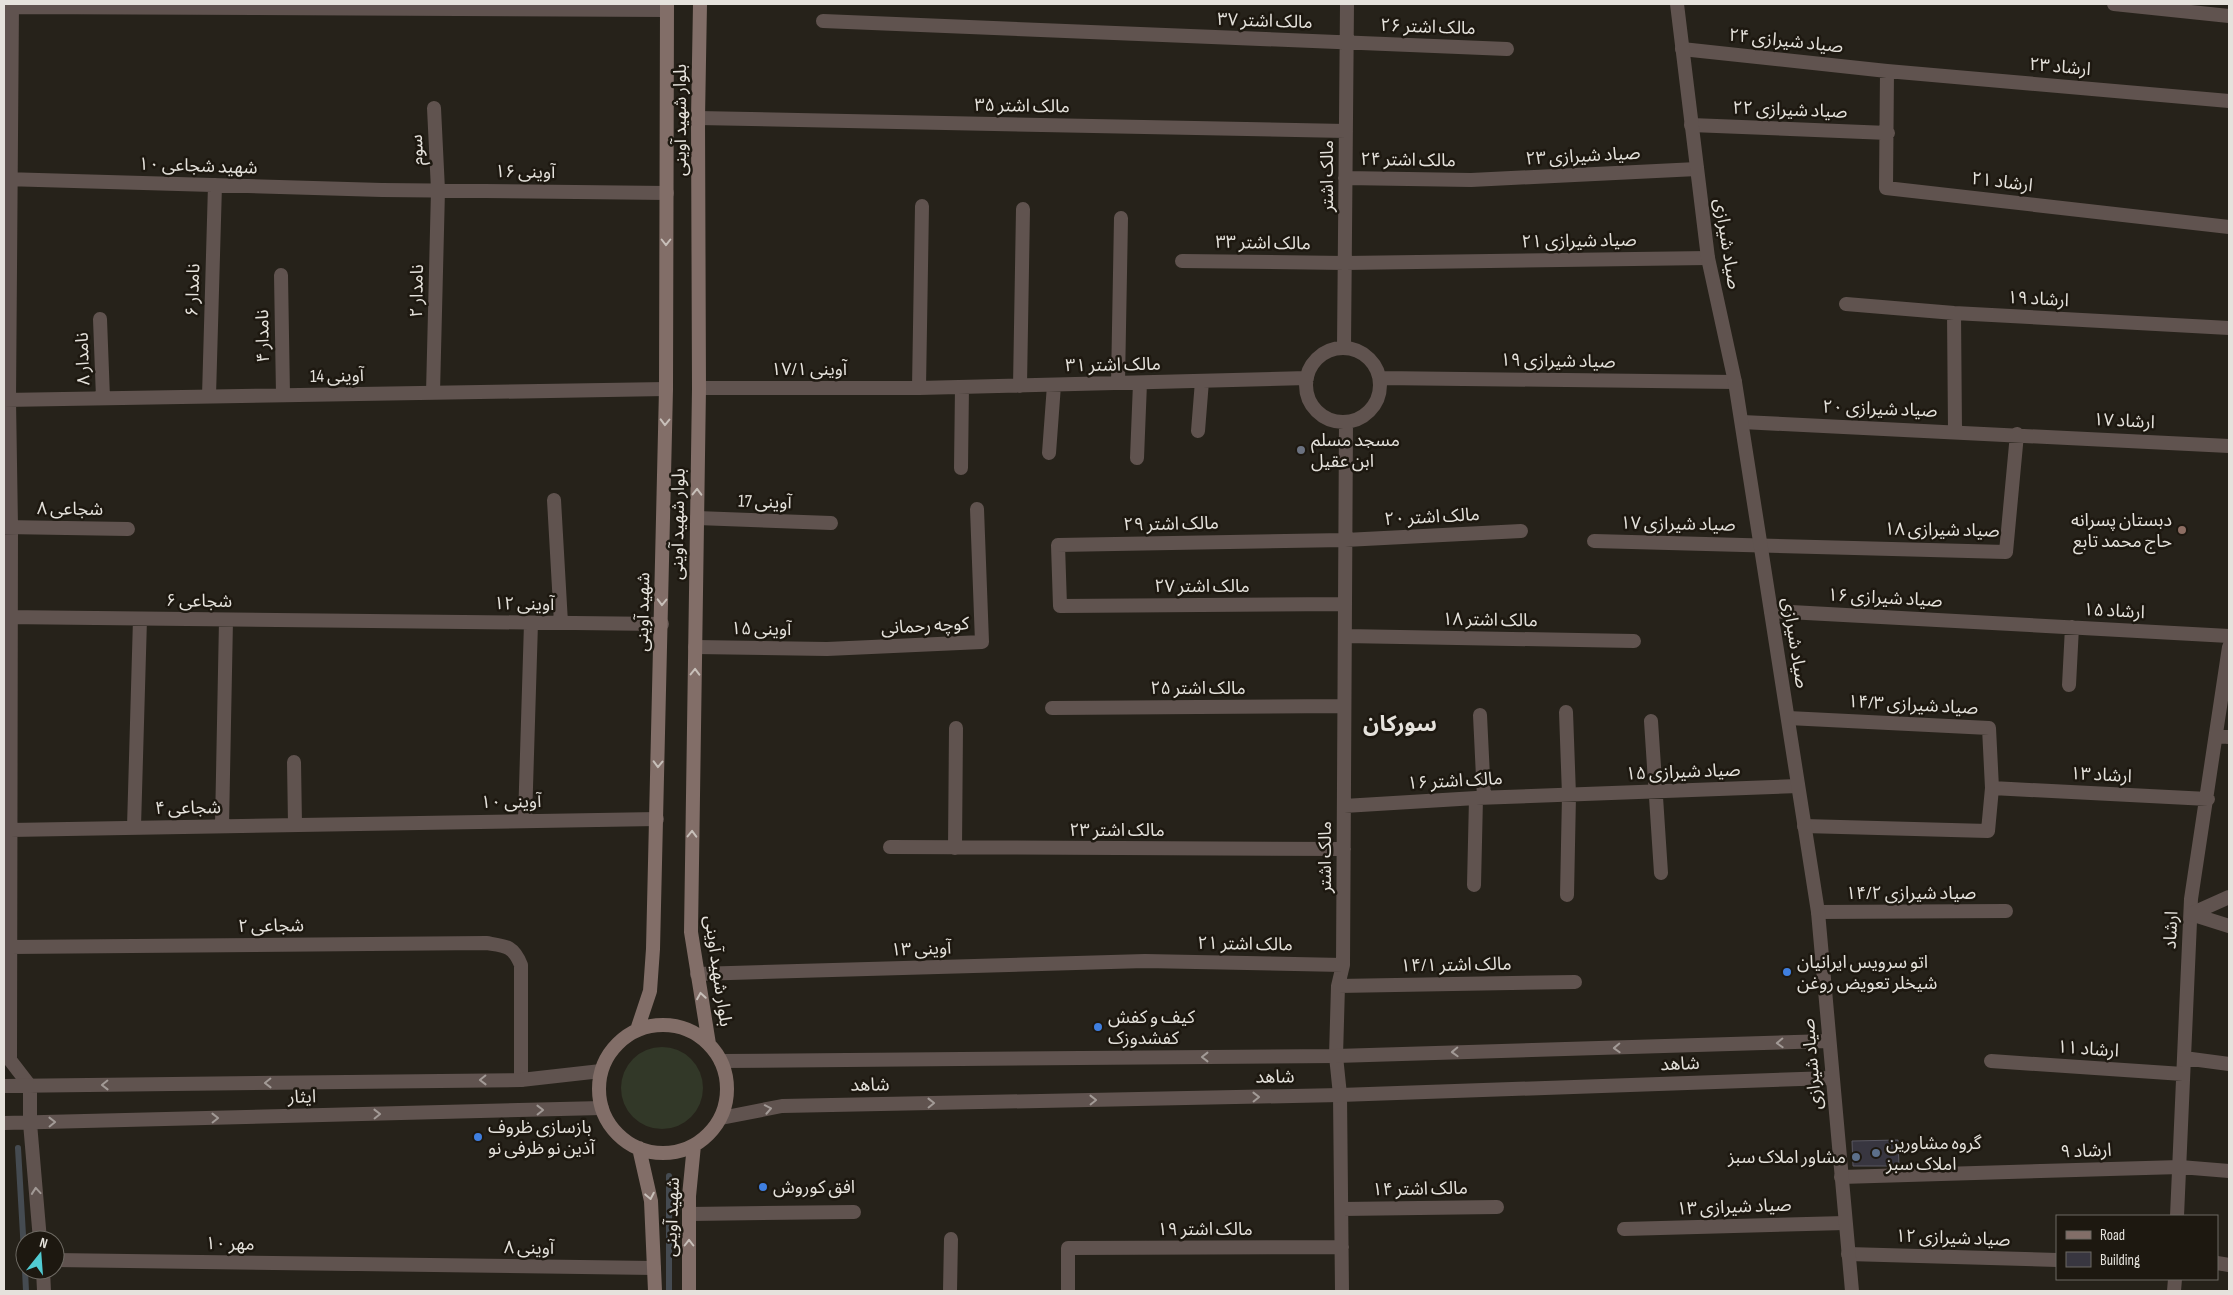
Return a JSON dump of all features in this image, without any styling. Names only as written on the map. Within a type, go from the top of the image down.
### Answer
[{"type":"main road","name":"بلوار شهید آوینی","points":[[700,4],[698,118],[699,388],[691,932],[710,1044]]},
{"type":"main road","name":"بلوار شهید آوینی","points":[[666,193],[667,7]]},
{"type":"main road","name":"شهید آوینی","points":[[637,1030],[650,991],[656,819],[666,389],[666,193]]},
{"type":"main road","points":[[656,1025],[675,1026],[694,1032],[710,1044],[721,1061],[728,1089],[720,1118],[710,1133],[694,1145],[677,1151],[667,1152],[639,1148],[623,1138],[610,1125],[599,1096],[601,1071],[608,1054],[620,1040],[637,1030],[656,1025]]},
{"type":"main road","name":"شهید آوینی","points":[[689,1291],[689,1214],[694,1145]]},
{"type":"main road","name":"شهید آوینی","points":[[639,1148],[651,1201],[655,1291]]},
{"type":"street","name":"مالک اشتر","points":[[1344,348],[1347,4]]},
{"type":"street","name":"صیاد شیرازی","points":[[1676,4],[1708,258],[1736,382],[1818,912],[1828,1041],[1852,1291]]},
{"type":"street","points":[[2114,4],[2229,16]]},
{"type":"street","points":[[39,1230],[30,1123],[30,1086],[7,1064],[7,1004],[10,947],[7,895],[10,830],[7,769],[6,400],[8,65],[12,6],[667,7]]},
{"type":"street","name":"مالک اشتر ۳۷","points":[[823,22],[1347,43]]},
{"type":"street","name":"مالک اشتر ۲۶","points":[[1347,43],[1508,49]]},
{"type":"street","name":"صیاد شیرازی ۲۴","points":[[1682,49],[1887,71]]},
{"type":"street","name":"ارشاد ۲۳","points":[[1887,71],[2229,102]]},
{"type":"street","name":"ارشاد ۲۱","points":[[1887,71],[1888,133],[1886,188],[2229,227]]},
{"type":"street","name":"سوم","points":[[434,108],[438,190]]},
{"type":"street","name":"مالک اشتر ۳۵","points":[[698,118],[1346,131]]},
{"type":"street","name":"صیاد شیرازی ۲۲","points":[[1691,125],[1888,133]]},
{"type":"street","name":"صیاد شیرازی ۲۳","points":[[1471,180],[1697,169]]},
{"type":"street","name":"مالک اشتر ۲۴","points":[[1346,178],[1471,180]]},
{"type":"street","name":"شهید شجاعی ۱۰","points":[[8,179],[382,190]]},
{"type":"street","name":"نامدار ۶","points":[[208,396],[215,185]]},
{"type":"street","name":"۱۶ آوینی","points":[[382,190],[666,193]]},
{"type":"street","name":"نامدار ۲","points":[[433,393],[438,190]]},
{"type":"street","points":[[920,388],[922,206]]},
{"type":"street","points":[[1020,386],[1023,209]]},
{"type":"street","points":[[1118,383],[1121,218]]},
{"type":"street","name":"صیاد شیرازی ۲۱","points":[[1345,262],[1708,258]]},
{"type":"street","name":"مالک اشتر ۳۳","points":[[1182,260],[1345,262]]},
{"type":"street","name":"نامدار ۴","points":[[281,276],[283,395]]},
{"type":"street","name":"ارشاد ۱۹","points":[[1846,304],[1954,313],[2229,328]]},
{"type":"street","points":[[1954,313],[1955,432]]},
{"type":"street","name":"نامدار ۸","points":[[100,319],[103,398]]},
{"type":"street","points":[[1344,348],[1356,351],[1367,357],[1375,366],[1380,378],[1380,390],[1373,407],[1358,420],[1346,422],[1324,418],[1316,410],[1306,390],[1307,378],[1316,360],[1324,354],[1344,348]]},
{"type":"street","name":"مالک اشتر ۳۱","points":[[920,388],[1307,378]]},
{"type":"street","name":"صیاد شیرازی ۱۹","points":[[1380,378],[1736,382]]},
{"type":"street","points":[[1198,431],[1202,381]]},
{"type":"street","points":[[1137,458],[1140,383]]},
{"type":"street","points":[[1049,453],[1054,385]]},
{"type":"street","points":[[961,468],[962,387]]},
{"type":"street","name":"آوینی ۱۷/۱","points":[[699,388],[920,388]]},
{"type":"street","name":"آوینی 14","points":[[6,400],[666,389]]},
{"type":"street","name":"مالک اشتر","points":[[1342,1291],[1340,1095],[1336,1056],[1338,986],[1343,964],[1346,422]]},
{"type":"street","name":"صیاد شیرازی ۲۰","points":[[1742,422],[2017,434]]},
{"type":"street","name":"صیاد شیرازی ۱۸","points":[[1760,544],[2006,552],[2017,434]]},
{"type":"street","name":"ارشاد ۱۷","points":[[2017,434],[2229,446]]},
{"type":"street","points":[[554,500],[561,623]]},
{"type":"street","name":"کوچه رحمانی","points":[[827,649],[982,642],[977,509]]},
{"type":"street","name":"آوینی 17","points":[[697,518],[831,523]]},
{"type":"street","name":"شجاعی ۸","points":[[7,527],[128,529]]},
{"type":"street","name":"مالک اشتر ۲۰","points":[[1345,540],[1522,531]]},
{"type":"street","name":"مالک اشتر ۲۹","points":[[1060,606],[1058,545],[1345,540]]},
{"type":"street","name":"صیاد شیرازی ۱۷","points":[[1594,541],[1760,544]]},
{"type":"street","name":"مالک اشتر ۲۷","points":[[1060,606],[1345,604]]},
{"type":"street","name":"صیاد شیرازی ۱۶","points":[[1771,611],[1998,623]]},
{"type":"street","name":"شجاعی ۶","points":[[7,617],[387,622]]},
{"type":"street","points":[[134,827],[140,619]]},
{"type":"street","points":[[222,826],[226,620]]},
{"type":"street","name":"۱۲ آوینی","points":[[387,622],[662,624]]},
{"type":"street","points":[[525,820],[531,623]]},
{"type":"street","name":"ارشاد ۱۵","points":[[1998,623],[2229,636]]},
{"type":"street","points":[[2070,685],[2072,627]]},
{"type":"street","name":"مالک اشتر ۱۸","points":[[1345,636],[1634,641]]},
{"type":"street","name":"آوینی ۱۵","points":[[695,647],[827,649]]},
{"type":"street","name":"ارشاد","points":[[2178,1215],[2191,914],[2208,799],[2223,737],[2229,648]]},
{"type":"street","name":"مالک اشتر ۲۵","points":[[1052,708],[1344,706]]},
{"type":"street","points":[[1566,712],[1569,794],[1567,895]]},
{"type":"street","points":[[1474,885],[1480,798],[1480,715]]},
{"type":"street","name":"صیاد شیرازی ۱۴/۳","points":[[1788,718],[1989,728],[1992,788],[1988,831],[1804,826]]},
{"type":"street","points":[[1651,721],[1661,873]]},
{"type":"street","points":[[955,848],[956,728]]},
{"type":"street","points":[[294,762],[295,824]]},
{"type":"street","name":"صیاد شیرازی ۱۵","points":[[1569,794],[1798,786]]},
{"type":"street","name":"ارشاد ۱۳","points":[[1992,788],[2208,799]]},
{"type":"street","name":"مالک اشتر ۱۶","points":[[1344,806],[1569,794]]},
{"type":"street","name":"۱۰ آوینی","points":[[366,823],[656,819]]},
{"type":"street","name":"شجاعی ۴","points":[[10,830],[366,823]]},
{"type":"street","name":"مالک اشتر ۲۳","points":[[890,848],[1344,849]]},
{"type":"street","points":[[2191,914],[2229,897]]},
{"type":"street","name":"صیاد شیرازی ۱۴/۲","points":[[1818,912],[2006,911]]},
{"type":"street","points":[[2191,914],[2229,926]]},
{"type":"street","name":"شجاعی ۲","points":[[10,947],[486,943],[512,950],[516,953],[522,965],[521,1080]]},
{"type":"street","name":"آوینی ۱۳","points":[[697,974],[1146,961]]},
{"type":"street","name":"مالک اشتر ۲۱","points":[[1146,961],[1343,964]]},
{"type":"street","name":"مالک اشتر ۱۴/۱","points":[[1338,986],[1575,982]]},
{"type":"street","name":"شاهد","points":[[721,1061],[1336,1056],[1828,1041]]},
{"type":"street","points":[[2184,1058],[2229,1064]]},
{"type":"street","name":"ارشاد ۱۱","points":[[1991,1061],[2183,1074]]},
{"type":"street","name":"ایثار","points":[[4,1086],[521,1080],[601,1071]]},
{"type":"street","name":"شاهد","points":[[720,1118],[782,1106],[1340,1095],[1832,1078]]},
{"type":"street","name":"ایثار","points":[[4,1123],[602,1108]]},
{"type":"street","name":"ارشاد ۹","points":[[1841,1178],[2180,1167],[2229,1171]]},
{"type":"street","name":"مالک اشتر ۱۴","points":[[1342,1209],[1497,1207]]},
{"type":"street","points":[[689,1214],[854,1212]]},
{"type":"street","name":"صیاد شیرازی ۱۳","points":[[1624,1229],[1845,1223]]},
{"type":"street","points":[[950,1291],[951,1239]]},
{"type":"street","name":"مالک اشتر ۱۹","points":[[1068,1291],[1068,1248],[1342,1247]]},
{"type":"street","name":"صیاد شیرازی ۱۲","points":[[1848,1254],[2056,1260]]},
{"type":"street","name":"مهر ۱۰","points":[[65,1260],[404,1265]]},
{"type":"street","name":"۸ آوینی","points":[[404,1265],[654,1268]]},
{"type":"green space","points":[[662,1047],[678,1050],[691,1059],[700,1072],[703,1088],[700,1104],[691,1117],[678,1126],[662,1129],[646,1126],[633,1117],[624,1104],[621,1088],[624,1072],[633,1059],[646,1050]]},
{"type":"building","name":"گروه مشاورین املاک سبز","points":[[1898,1140],[1899,1166],[1853,1166],[1852,1141]]},
{"type":"waterway","points":[[18,1148],[23,1230]]},
{"type":"waterway","points":[[669,1176],[669,1291]]},
{"type":"waterway","points":[[25,1280],[26,1291]]},
{"type":"place","name":"مسجد مسلم ابن عقیل","points":[[1301,450]]},
{"type":"place","name":"دبستان پسرانه حاج محمد تابع","points":[[2182,530]]},
{"type":"place","name":"اتو سرویس ایرانیان شیخلر تعویض روغن","points":[[1787,972]]},
{"type":"place","name":"کیف و کفش کفشدوزک","points":[[1098,1027]]},
{"type":"place","name":"بازسازی ظروف آذین نو ظرفی نو","points":[[478,1137]]},
{"type":"place","name":"گروه مشاورین املاک سبز","points":[[1876,1153]]},
{"type":"place","name":"مشاور املاک سبز","points":[[1856,1157]]},
{"type":"place","name":"افق کوروش","points":[[763,1187]]},
{"type":"district","name":"سورکان","points":[[1400,724]]}]
